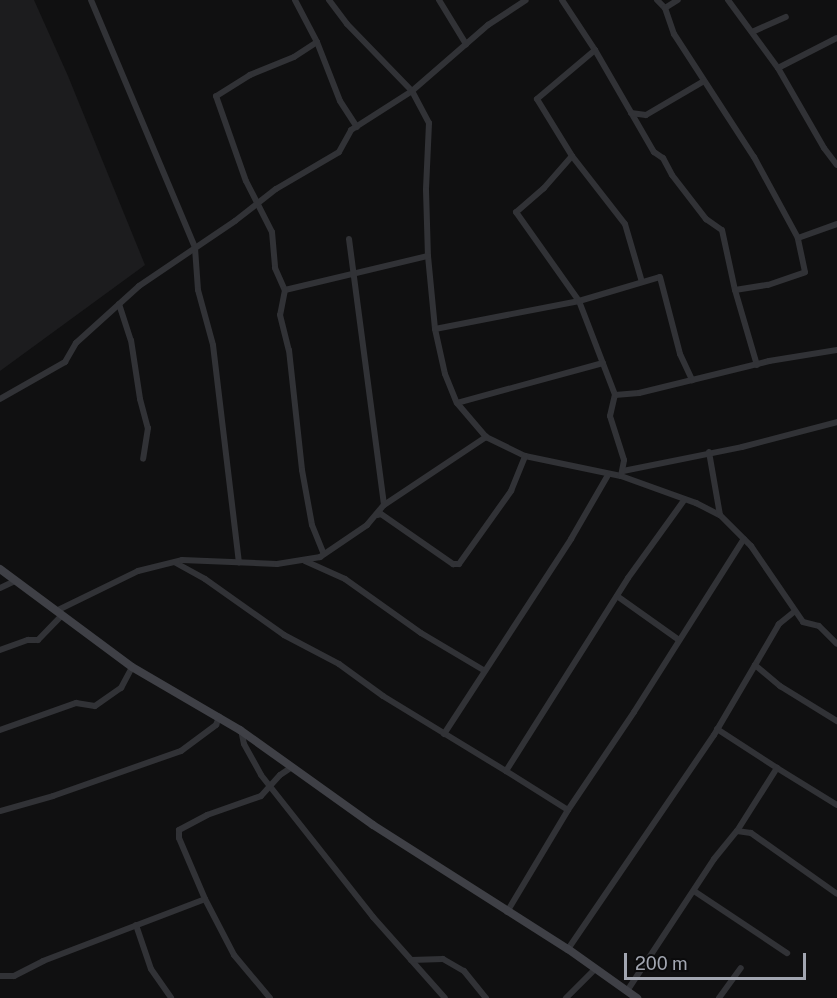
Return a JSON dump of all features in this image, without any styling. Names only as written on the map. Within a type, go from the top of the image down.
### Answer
[{"type":"street","points":[[91,0],[195,248],[198,290],[213,345],[239,562]]},
{"type":"street","points":[[295,0],[317,42],[340,101],[357,127]]},
{"type":"street","points":[[329,0],[347,24],[412,91],[429,123],[426,190],[428,256],[435,329],[445,374],[457,404],[486,436],[525,456],[575,465],[608,476],[837,422]]},
{"type":"street","points":[[439,0],[466,44]]},
{"type":"street","points":[[0,399],[65,362],[76,343],[139,286],[276,189],[339,152],[351,130],[412,91],[466,44],[526,0]]},
{"type":"street","points":[[562,0],[654,152],[663,158],[672,175],[706,219],[722,230],[735,290],[757,365]]},
{"type":"street","points":[[657,0],[665,8],[674,34],[754,157],[798,238],[806,266],[805,272],[768,285],[735,290]]},
{"type":"street","points":[[665,8],[678,0]]},
{"type":"street","points":[[728,0],[778,68],[824,148],[837,165]]},
{"type":"street","points":[[752,32],[786,17]]},
{"type":"street","points":[[778,68],[837,38]]},
{"type":"street","points":[[317,42],[294,57],[250,75],[216,96],[256,204],[272,232],[275,268],[285,290],[280,315],[289,350],[302,470],[312,525],[324,554]]},
{"type":"street","points":[[594,50],[537,99],[572,156],[625,224],[642,282]]},
{"type":"street","points":[[630,113],[646,115],[704,81]]},
{"type":"street","points":[[572,156],[544,188],[516,212],[579,300],[615,395],[610,416],[624,460],[622,473]]},
{"type":"street","points":[[798,238],[837,224]]},
{"type":"street","points":[[350,239],[384,505]]},
{"type":"street","points":[[285,290],[428,256]]},
{"type":"street","points":[[435,329],[579,300],[660,278],[680,354],[692,380]]},
{"type":"street","points":[[119,304],[130,340],[147,428],[143,459]]},
{"type":"street","points":[[615,395],[639,393],[757,365],[837,350]]},
{"type":"street","points":[[457,404],[603,363]]},
{"type":"street","points":[[0,650],[28,640],[38,640],[59,613],[138,571],[182,560],[277,564],[305,561],[324,554],[367,525],[384,505],[486,436]]},
{"type":"street","points":[[709,452],[720,515]]},
{"type":"street","points":[[377,515],[381,514],[453,564],[459,564],[511,491],[525,456]]},
{"type":"street","points":[[622,473],[631,480],[685,499],[720,515],[744,538],[803,622],[819,626],[837,644]]},
{"type":"street","points":[[444,734],[571,538],[608,476]]},
{"type":"street","points":[[506,771],[617,596],[685,499]]},
{"type":"street","points":[[507,912],[568,810],[634,712],[744,538]]},
{"type":"street","points":[[305,561],[345,579],[422,633],[485,671]]},
{"type":"street","points":[[176,563],[206,579],[284,635],[339,664],[383,696],[568,810]]},
{"type":"street","points":[[0,569],[132,667],[240,730],[373,825],[568,949],[637,998]]},
{"type":"street","points":[[0,588],[15,580]]},
{"type":"street","points":[[617,596],[679,640]]},
{"type":"street","points":[[568,949],[717,729],[779,624],[795,611]]},
{"type":"street","points":[[755,665],[780,686],[837,721]]},
{"type":"street","points":[[0,730],[76,703],[96,706],[121,688],[132,667]]},
{"type":"street","points":[[0,811],[53,796],[181,751],[216,725],[219,717]]},
{"type":"street","points":[[717,729],[837,805]]},
{"type":"street","points":[[240,730],[244,744],[271,788],[373,917],[445,998]]},
{"type":"street","points":[[270,998],[234,955],[205,899],[179,838],[179,830],[207,815],[243,801],[254,800],[271,788],[280,775],[292,767]]},
{"type":"street","points":[[627,991],[714,860],[737,831],[777,768]]},
{"type":"street","points":[[737,831],[751,833],[837,894]]},
{"type":"street","points":[[694,891],[787,952]]},
{"type":"street","points":[[0,976],[14,976],[43,962],[205,899]]},
{"type":"street","points":[[136,925],[151,969],[171,998]]},
{"type":"street","points":[[411,960],[443,959],[464,971],[486,998]]},
{"type":"street","points":[[719,998],[741,968]]},
{"type":"street","points":[[566,998],[595,969]]},
{"type":"shaded area","points":[[0,0],[34,0],[68,76],[145,265],[0,371]]}]
